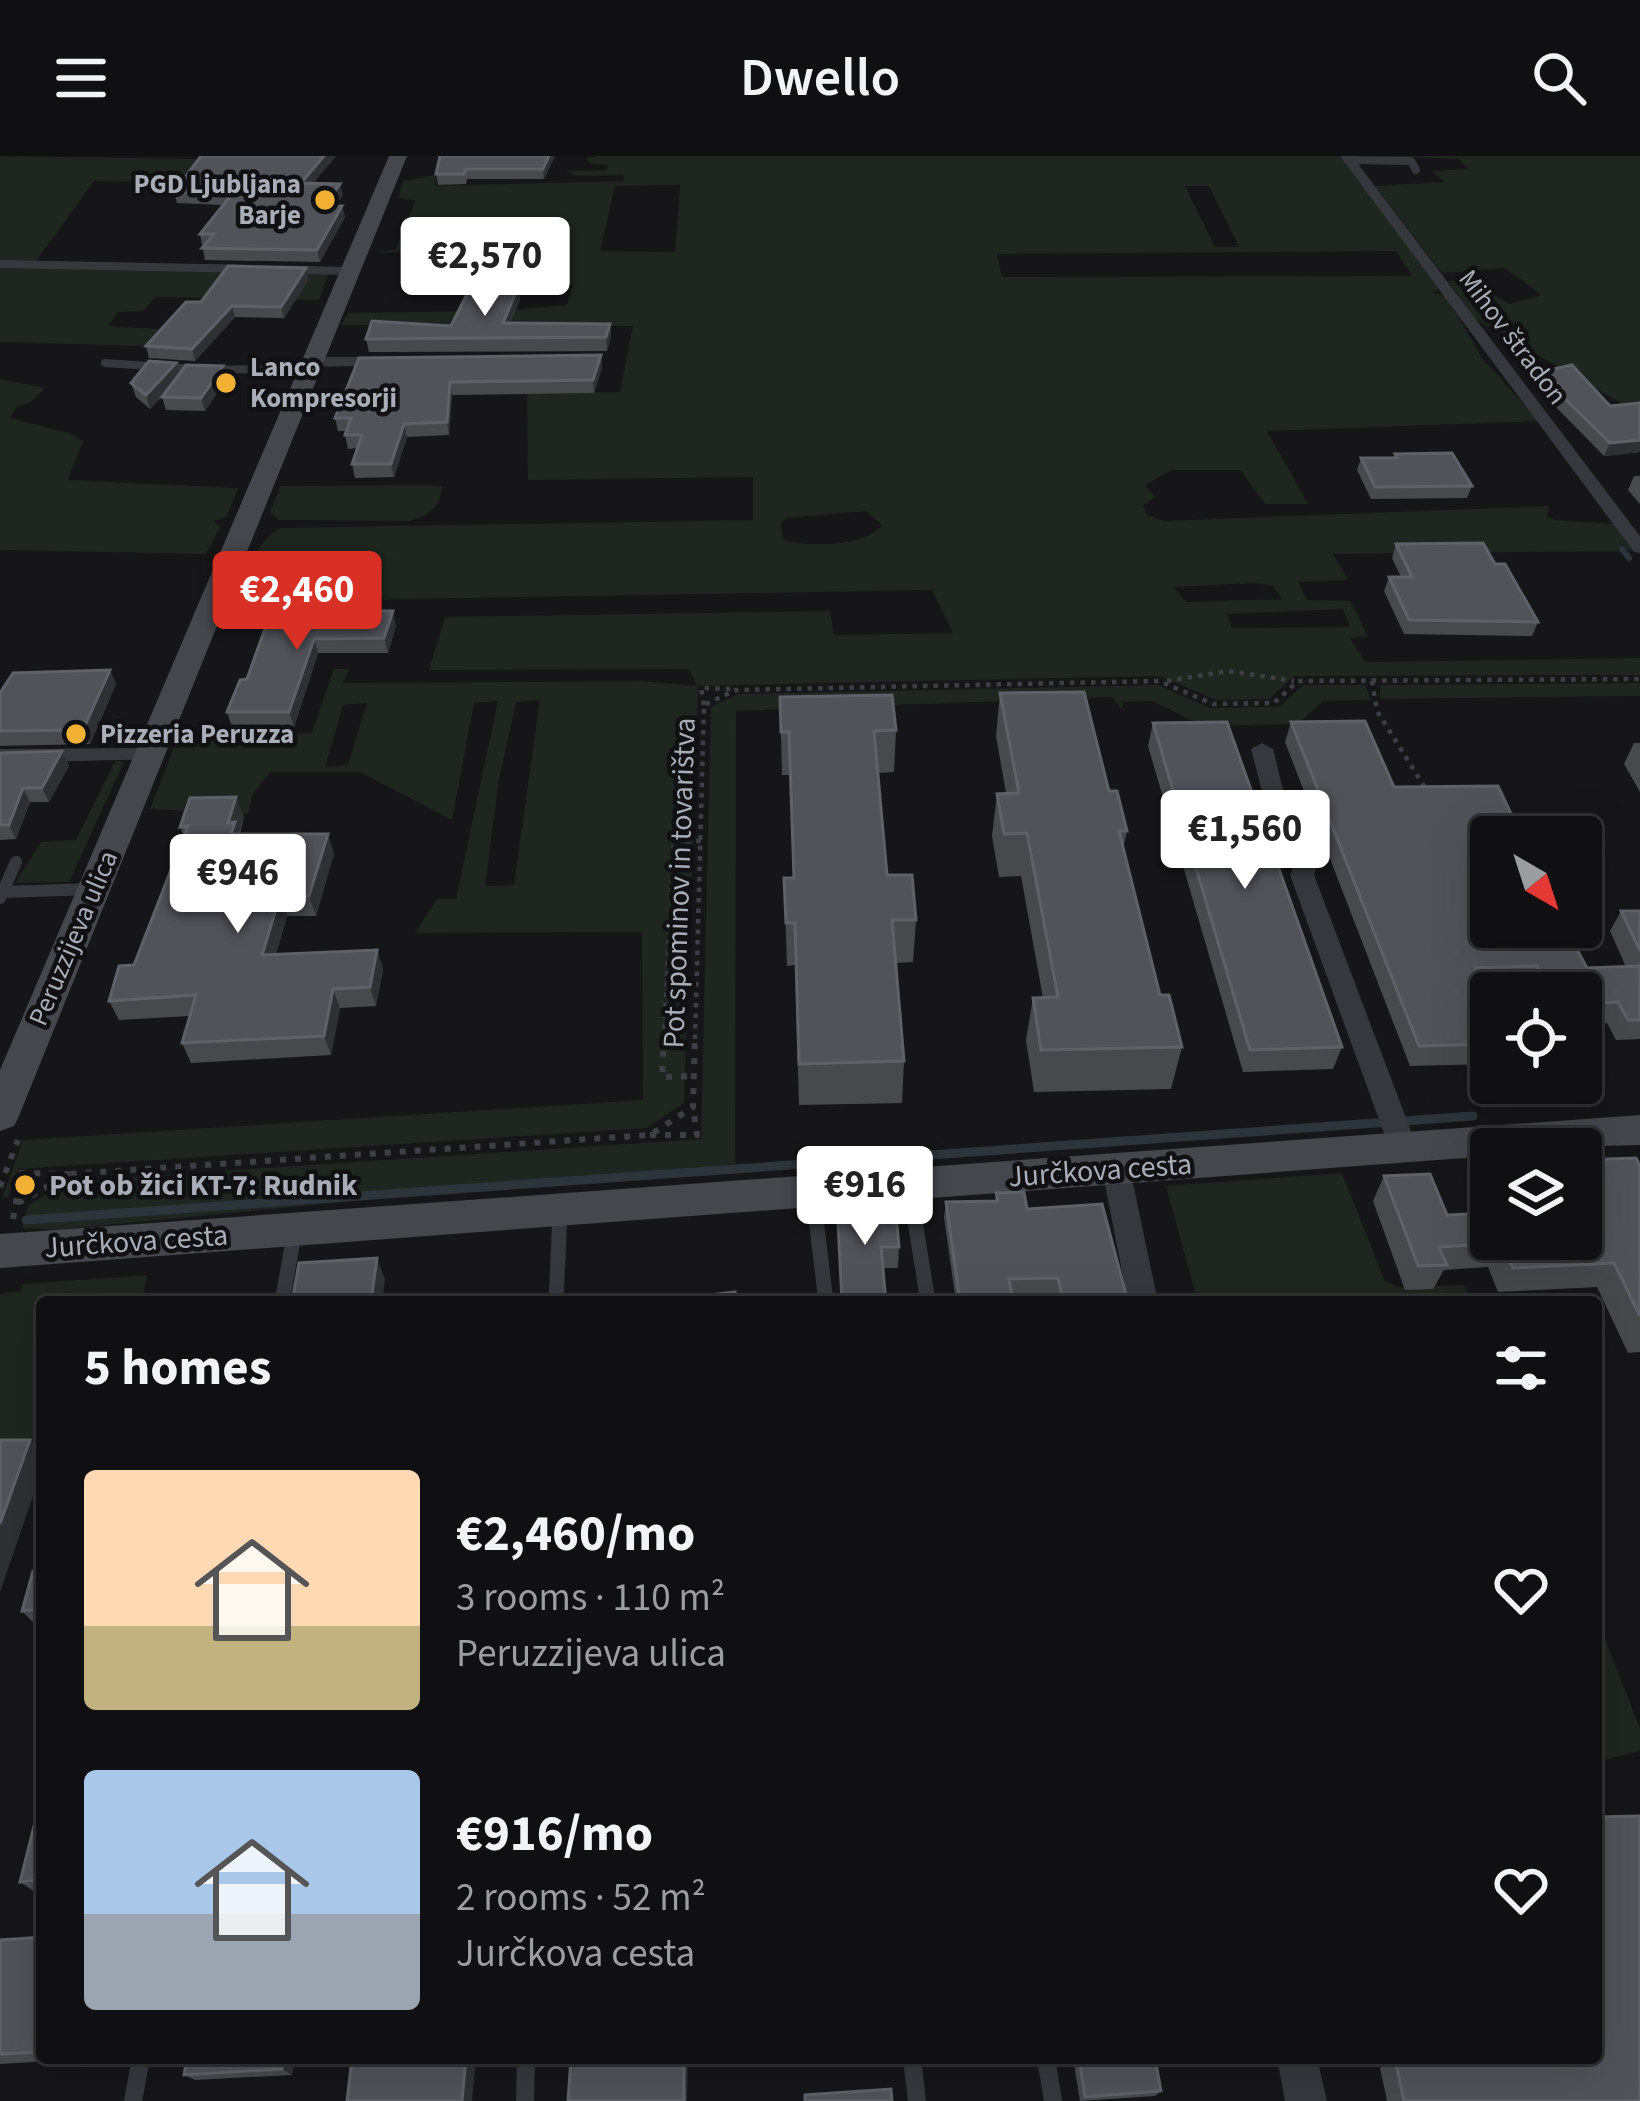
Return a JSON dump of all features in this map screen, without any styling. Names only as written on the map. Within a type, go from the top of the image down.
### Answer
[{"type":"main road","name":"Peruzzijeva ulica","points":[[0,1116],[398,156]]},
{"type":"main road","name":"Jurčkova cesta","points":[[6,1238],[295,1229],[1116,1169],[1396,1128],[1640,1130]]},
{"type":"street","name":"Mihov štradon","points":[[1347,158],[1640,548]]},
{"type":"street","points":[[0,264],[350,271]]},
{"type":"street","points":[[311,365],[404,362]]},
{"type":"street","points":[[1262,749],[1279,814],[1305,847],[1308,860],[1302,875],[1396,1128]]},
{"type":"street","points":[[0,756],[150,754]]},
{"type":"street","points":[[1116,1169],[1142,1296]]},
{"type":"street","points":[[1299,2064],[1306,2101]]},
{"type":"lane","points":[[1347,158],[1397,158],[1411,161],[1416,170]]},
{"type":"lane","points":[[105,363],[209,370],[311,365]]},
{"type":"lane","points":[[16,862],[1,895],[93,889]]},
{"type":"lane","points":[[909,1184],[927,1296]]},
{"type":"lane","points":[[813,1191],[825,1296]]},
{"type":"lane","points":[[556,1296],[560,1210]]},
{"type":"lane","points":[[283,1296],[295,1229]]},
{"type":"lane","points":[[133,2101],[140,2064]]},
{"type":"lane","points":[[524,2101],[526,2064]]},
{"type":"lane","points":[[913,2064],[917,2101]]},
{"type":"lane","points":[[1047,2064],[1053,2101]]},
{"type":"path","points":[[1159,681],[1201,679],[1228,671],[1298,681]]},
{"type":"path","name":"Pot spominov in tovarištva","points":[[693,1107],[704,705],[736,690],[1159,681],[1213,704],[1274,703],[1298,681],[1640,679]]},
{"type":"path","points":[[1372,681],[1377,711],[1434,801]]},
{"type":"path","points":[[704,705],[701,688],[736,690]]},
{"type":"path","points":[[694,1076],[662,1077],[674,841],[700,841]]},
{"type":"path","points":[[18,1203],[14,1196],[21,1173],[70,1174],[697,1135],[693,1107],[650,1135]]},
{"type":"path","points":[[6,1238],[18,1203],[70,1174]]},
{"type":"shaded area","points":[[0,156],[259,160],[241,184],[94,181],[34,264],[0,263]]},
{"type":"shaded area","points":[[1341,156],[1439,289],[1432,293],[1446,296],[1482,358],[1539,421],[1267,431],[1308,504],[1265,504],[1240,470],[1171,470],[1145,485],[1155,497],[1143,506],[1147,515],[1164,521],[1549,506],[1547,516],[1554,520],[1615,524],[1632,551],[1333,554],[1348,580],[1298,582],[1307,600],[1351,601],[1368,637],[1350,638],[1365,662],[1640,658],[1640,675],[1294,676],[1269,699],[1216,700],[1160,676],[698,686],[684,1103],[647,1128],[18,1169],[9,1196],[2,1199],[23,1140],[643,1100],[642,932],[415,933],[437,899],[456,899],[498,701],[474,703],[452,820],[360,772],[270,772],[252,795],[248,814],[150,809],[178,737],[312,733],[334,669],[349,669],[343,683],[641,681],[697,686],[689,669],[429,670],[445,617],[830,611],[834,635],[953,633],[932,590],[234,602],[257,551],[280,528],[753,520],[753,477],[528,480],[527,394],[620,392],[633,326],[341,325],[348,313],[567,305],[573,284],[496,280],[505,255],[374,252],[395,250],[416,200],[398,198],[403,181],[436,175],[435,186],[624,181],[623,175],[577,176],[566,171],[607,170],[608,165],[591,164],[586,158]],"holes":[[[680,185],[675,252],[600,251],[615,186]],[[1185,186],[1209,186],[1239,247],[1215,247]],[[1396,251],[1412,276],[1002,277],[997,254]],[[866,511],[882,525],[863,538],[807,544],[783,540],[781,522]],[[1254,583],[1273,586],[1282,599],[1186,602],[1173,587]],[[1343,609],[1350,627],[1232,628],[1227,614]],[[540,700],[514,885],[485,886],[499,780],[516,702]],[[367,703],[348,765],[325,767],[343,705]]]},
{"type":"shaded area","points":[[1376,156],[1640,156],[1640,414],[1475,319],[1448,281],[1468,281],[1510,304],[1542,295],[1505,268],[1442,273],[1375,186],[1445,182],[1432,171],[1469,169],[1458,159]]},
{"type":"shaded area","points":[[0,266],[328,275],[319,300],[155,297],[143,311],[119,312],[107,326],[189,331],[174,347],[0,342]]},
{"type":"shaded area","points":[[0,379],[45,388],[31,402],[16,407],[10,418],[83,441],[68,480],[238,488],[227,517],[214,521],[220,527],[206,554],[0,550]]},
{"type":"shaded area","points":[[280,486],[442,487],[436,506],[409,521],[279,520],[270,513]]},
{"type":"shaded area","points":[[1640,683],[1640,696],[1380,699],[1380,685]]},
{"type":"shaded area","points":[[1158,685],[1210,708],[1279,707],[1303,685],[1365,685],[1371,700],[1323,701],[1298,724],[1204,726],[1152,701],[1122,702],[1124,711],[1112,697],[736,711],[735,1164],[56,1230],[22,1228],[28,1205],[72,1181],[701,1139],[711,707],[738,694]]},
{"type":"shaded area","points":[[115,761],[124,762],[69,882],[15,883],[41,842],[76,840]]},
{"type":"shaded area","points":[[1342,1173],[1385,1281],[1397,1287],[1464,1285],[1469,1296],[1196,1296],[1166,1186]]},
{"type":"shaded area","points":[[147,1275],[143,1296],[36,1296],[36,1444],[0,1445],[0,1294],[20,1291],[23,1284]]},
{"type":"shaded area","points":[[1602,1631],[1640,1728],[1640,1751],[1602,1760]]},
{"type":"building","points":[[201,156],[324,156],[301,183],[340,184],[324,206],[342,206],[317,250],[202,248],[214,234],[200,234],[232,194],[174,192]]},
{"type":"building","points":[[440,156],[549,156],[543,169],[436,174]]},
{"type":"building","points":[[228,266],[306,268],[281,307],[232,306],[192,349],[146,346],[186,302],[201,302]]},
{"type":"building","points":[[476,276],[514,277],[509,287],[518,287],[503,323],[610,324],[606,337],[366,339],[372,321],[451,326]]},
{"type":"building","points":[[601,355],[593,380],[450,382],[447,422],[404,424],[391,464],[352,464],[362,435],[345,435],[351,418],[335,418],[359,358]]},
{"type":"building","points":[[149,361],[176,363],[146,395],[131,383]]},
{"type":"building","points":[[186,365],[223,366],[201,398],[162,397]]},
{"type":"building","points":[[1572,365],[1610,406],[1640,403],[1640,440],[1610,443],[1556,390],[1563,390],[1545,371]]},
{"type":"building","points":[[1452,453],[1472,486],[1375,487],[1361,458],[1397,458],[1395,454]]},
{"type":"building","points":[[1483,543],[1495,564],[1505,564],[1538,622],[1409,620],[1389,577],[1412,577],[1396,544]]},
{"type":"building","points":[[272,609],[393,611],[384,638],[314,639],[289,712],[227,712],[240,680],[247,679]]},
{"type":"building","points":[[110,670],[83,730],[0,731],[0,693],[13,673]]},
{"type":"building","points":[[1084,692],[1109,791],[1117,791],[1127,831],[1119,831],[1160,995],[1169,995],[1182,1047],[1041,1050],[1033,998],[1058,997],[1027,833],[1004,834],[997,794],[1019,793],[1000,693]]},
{"type":"building","points":[[892,695],[896,730],[874,731],[887,875],[912,875],[916,920],[892,920],[904,1061],[799,1064],[795,923],[786,923],[784,878],[794,878],[789,732],[781,732],[780,697]]},
{"type":"building","points":[[1365,721],[1394,787],[1498,786],[1512,816],[1470,816],[1470,948],[1576,948],[1587,968],[1640,966],[1640,1020],[1628,1020],[1618,1002],[1602,1003],[1602,972],[1540,972],[1537,966],[1476,968],[1478,972],[1470,972],[1470,1045],[1419,1046],[1291,722]]},
{"type":"building","points":[[1227,722],[1342,1047],[1250,1050],[1153,723]]},
{"type":"building","points":[[62,751],[42,788],[23,788],[9,825],[0,825],[0,753]]},
{"type":"building","points":[[236,797],[228,823],[235,822],[231,834],[328,834],[309,896],[280,896],[262,955],[377,950],[370,987],[333,989],[324,1036],[182,1043],[196,995],[109,1001],[119,966],[134,965],[188,826],[180,827],[190,798]]},
{"type":"building","points":[[1621,911],[1640,911],[1640,951]]},
{"type":"building","points":[[1636,1158],[1640,1166],[1640,1316],[1614,1263],[1513,1268],[1509,1260],[1602,1260],[1602,1159]]},
{"type":"building","points":[[1430,1174],[1447,1215],[1470,1214],[1470,1245],[1439,1247],[1447,1265],[1418,1266],[1384,1176]]},
{"type":"building","points":[[1024,1192],[1027,1209],[1102,1204],[1126,1296],[1062,1296],[1058,1278],[1009,1279],[1012,1296],[959,1296],[946,1202],[998,1201],[996,1193]]},
{"type":"building","points":[[895,1201],[899,1247],[881,1247],[885,1296],[842,1296],[837,1202]]},
{"type":"building","points":[[377,1258],[372,1296],[293,1296],[299,1263]]},
{"type":"building","points":[[0,1440],[30,1440],[0,1524]]},
{"type":"building","points":[[33,1571],[36,1571],[36,1610],[22,1611]]},
{"type":"building","points":[[1640,1816],[1640,2101],[1404,2101],[1396,2064],[1602,2064],[1602,1817]]},
{"type":"building","points":[[36,1818],[36,1880],[20,1882]]},
{"type":"building","points":[[36,1937],[36,2052],[0,2054],[0,1940]]},
{"type":"building","points":[[186,2064],[283,2064],[282,2069],[184,2075]]},
{"type":"building","points":[[351,2064],[465,2064],[462,2101],[347,2101]]},
{"type":"building","points":[[571,2064],[684,2064],[684,2101],[568,2101]]},
{"type":"building","points":[[1080,2064],[1156,2064],[1161,2091],[1085,2097]]},
{"type":"building","points":[[891,2089],[892,2101],[805,2101],[805,2095]]},
{"type":"waterway","points":[[1622,549],[1629,558]]},
{"type":"waterway","points":[[26,1220],[1473,1116]]},
{"type":"place","name":"PGD Ljubljana Barje","points":[[325,200]]},
{"type":"place","name":"Lanco Kompresorji","points":[[226,383]]},
{"type":"place","name":"Pizzeria Peruzza","points":[[76,734]]},
{"type":"place","name":"Pot ob žici KT-7: Rudnik","points":[[25,1185]]}]
